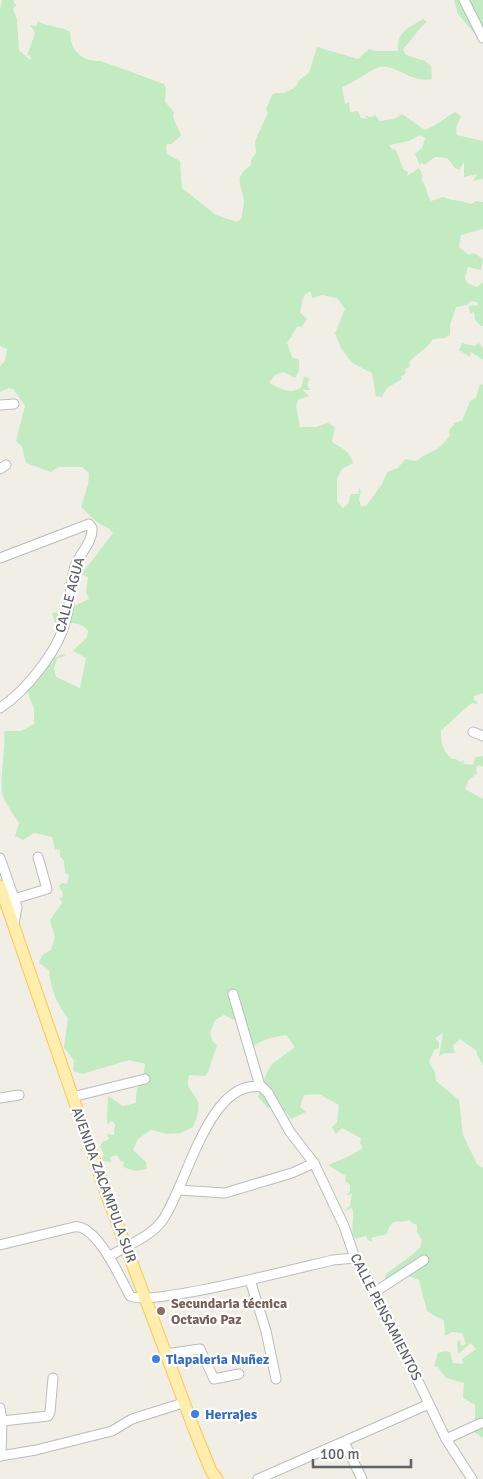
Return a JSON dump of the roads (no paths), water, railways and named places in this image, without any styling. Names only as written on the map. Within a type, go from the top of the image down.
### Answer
[{"type":"main road","name":"AVENIDA ZACAMPULA SUR","points":[[0,886],[125,1245],[183,1403],[211,1471],[217,1479]]},
{"type":"street","points":[[464,0],[483,38]]},
{"type":"street","points":[[0,405],[14,404]]},
{"type":"street","name":"CALLE AGUA","points":[[0,558],[89,524],[92,526],[93,533],[76,564],[69,608],[61,633],[37,672],[19,693],[0,708]]},
{"type":"street","points":[[473,732],[483,736]]},
{"type":"street","points":[[14,898],[47,889],[38,857]]},
{"type":"street","points":[[1,862],[17,910],[14,924]]},
{"type":"street","points":[[109,1257],[125,1245],[145,1236],[161,1223],[179,1190],[197,1143],[218,1111],[233,1094],[244,1089],[260,1086],[233,994]]},
{"type":"street","points":[[72,1097],[145,1079]]},
{"type":"street","name":"CALLE PENSAMIENTOS","points":[[260,1086],[268,1093],[290,1132],[314,1164],[344,1226],[355,1258],[376,1292],[446,1439],[472,1479]]},
{"type":"street","points":[[0,1098],[19,1095]]},
{"type":"street","points":[[179,1190],[224,1193],[292,1173],[314,1164]]},
{"type":"street","points":[[0,1245],[79,1226],[87,1229],[109,1257],[130,1296],[145,1298],[250,1280],[333,1260],[355,1258]]},
{"type":"street","points":[[376,1292],[424,1260]]},
{"type":"street","points":[[250,1280],[266,1331],[276,1379]]},
{"type":"street","points":[[166,1354],[200,1349],[214,1379],[239,1374]]},
{"type":"street","points":[[2,1421],[48,1416],[53,1378]]},
{"type":"street","points":[[0,1408],[2,1421],[0,1456],[112,1431],[132,1420],[183,1403]]},
{"type":"street","points":[[258,1479],[430,1404]]},
{"type":"street","points":[[446,1439],[481,1423]]},
{"type":"street","points":[[344,1442],[362,1479]]},
{"type":"place","name":"Secundaria técnica Octavio Paz","points":[[161,1311]]},
{"type":"place","name":"Tlapaleria Nuñez","points":[[156,1359]]},
{"type":"place","name":"Herrajes","points":[[195,1414]]}]
